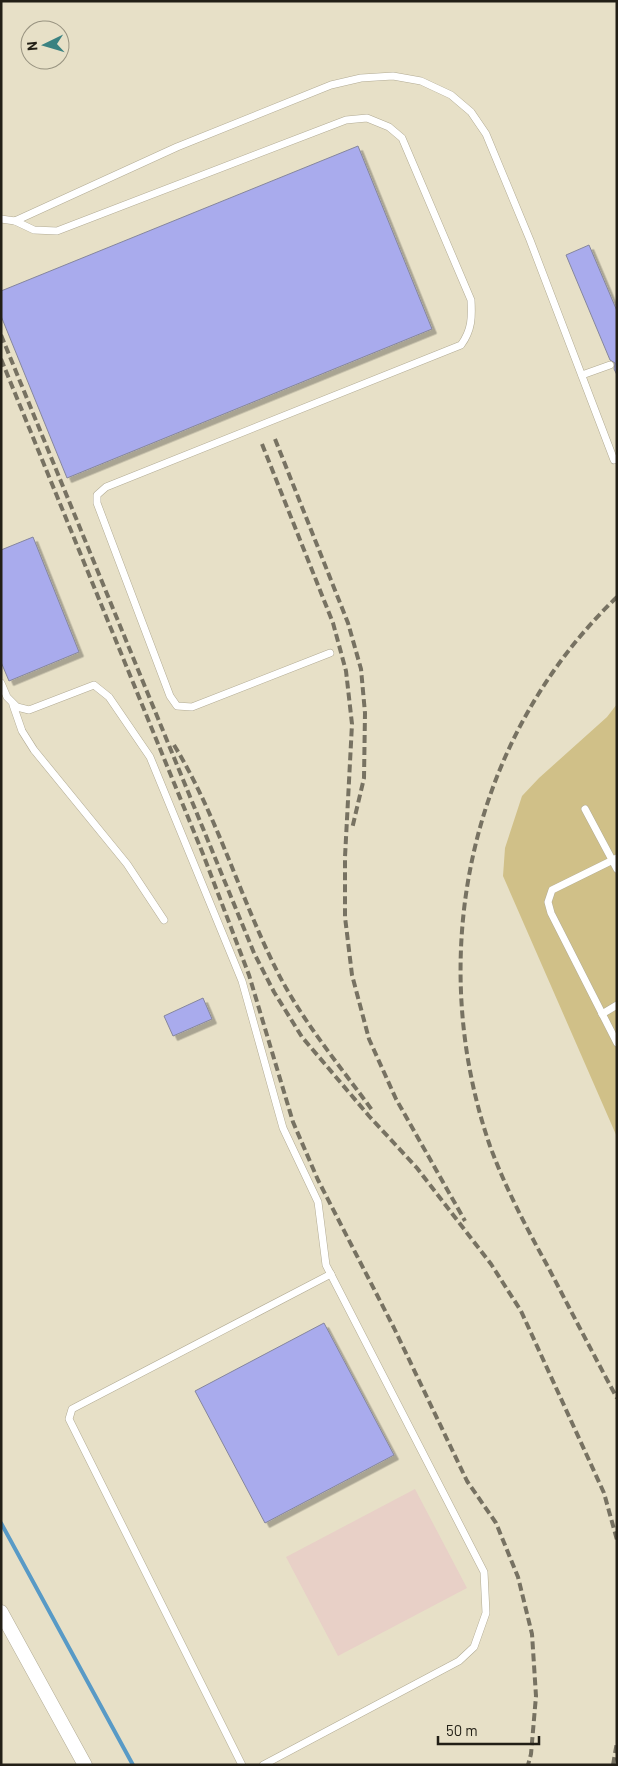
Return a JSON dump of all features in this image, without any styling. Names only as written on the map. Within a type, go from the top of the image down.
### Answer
[{"type":"street","points":[[1,1612],[85,1765]]},
{"type":"lane","points":[[15,220],[177,147],[331,85],[360,78],[393,76],[421,81],[451,95],[471,112],[486,134],[614,454]]},
{"type":"lane","points":[[1,219],[15,220],[34,230],[57,231],[346,120],[367,118],[389,127],[402,138],[471,300],[472,319],[467,336],[461,345],[106,487],[97,495],[97,503],[170,696],[177,706],[192,707],[330,653]]},
{"type":"lane","points":[[582,375],[610,365]]},
{"type":"lane","points":[[1,682],[7,697],[17,707],[29,710],[94,685],[109,697],[150,757],[242,981],[283,1128],[318,1202],[326,1264],[330,1274],[484,1572],[486,1613],[474,1647],[459,1661],[263,1765]]},
{"type":"lane","points":[[12,702],[22,731],[34,750],[127,864],[164,920]]},
{"type":"lane","points":[[585,809],[615,859],[617,868]]},
{"type":"lane","points":[[615,859],[552,890],[548,902],[551,913],[617,1043]]},
{"type":"lane","points":[[602,1014],[617,1005]]},
{"type":"lane","points":[[242,1765],[69,1419],[72,1409],[330,1274]]},
{"type":"shaded area","points":[[617,704],[617,1137],[503,876],[505,848],[522,796],[539,778],[607,717]]},
{"type":"shaded area","points":[[415,1489],[467,1588],[338,1656],[286,1557]]},
{"type":"building","points":[[358,146],[432,329],[67,478],[1,316],[1,291]]},
{"type":"building","points":[[589,245],[617,311],[617,375],[614,369],[615,363],[610,360],[566,255]]},
{"type":"building","points":[[33,537],[79,652],[9,681],[1,662],[1,550]]},
{"type":"building","points":[[203,998],[212,1019],[173,1036],[164,1016]]},
{"type":"building","points":[[324,1323],[394,1455],[265,1523],[195,1391]]},
{"type":"waterway","points":[[1,1523],[133,1765]]},
{"type":"railway","points":[[1,335],[254,953],[274,992],[302,1037],[369,1116],[417,1168],[491,1264],[521,1311],[604,1493],[617,1540]]},
{"type":"railway","points":[[1,359],[203,854],[249,975],[293,1122],[318,1180],[394,1328],[467,1481],[496,1523],[518,1577],[532,1634],[536,1696],[531,1754],[528,1765]]},
{"type":"railway","points":[[275,439],[348,623],[361,669],[365,713],[364,778],[352,829]]},
{"type":"railway","points":[[262,444],[333,623],[346,671],[352,724],[345,857],[345,917],[352,975],[369,1039],[396,1099],[465,1221]]},
{"type":"railway","points":[[617,597],[567,653],[526,715],[495,782],[474,853],[462,926],[461,999],[470,1073],[490,1146],[509,1192],[617,1398]]},
{"type":"railway","points":[[174,745],[190,772],[203,800],[264,945],[278,973],[310,1026],[372,1110]]},
{"type":"railway","points":[[613,1765],[617,1742]]}]
